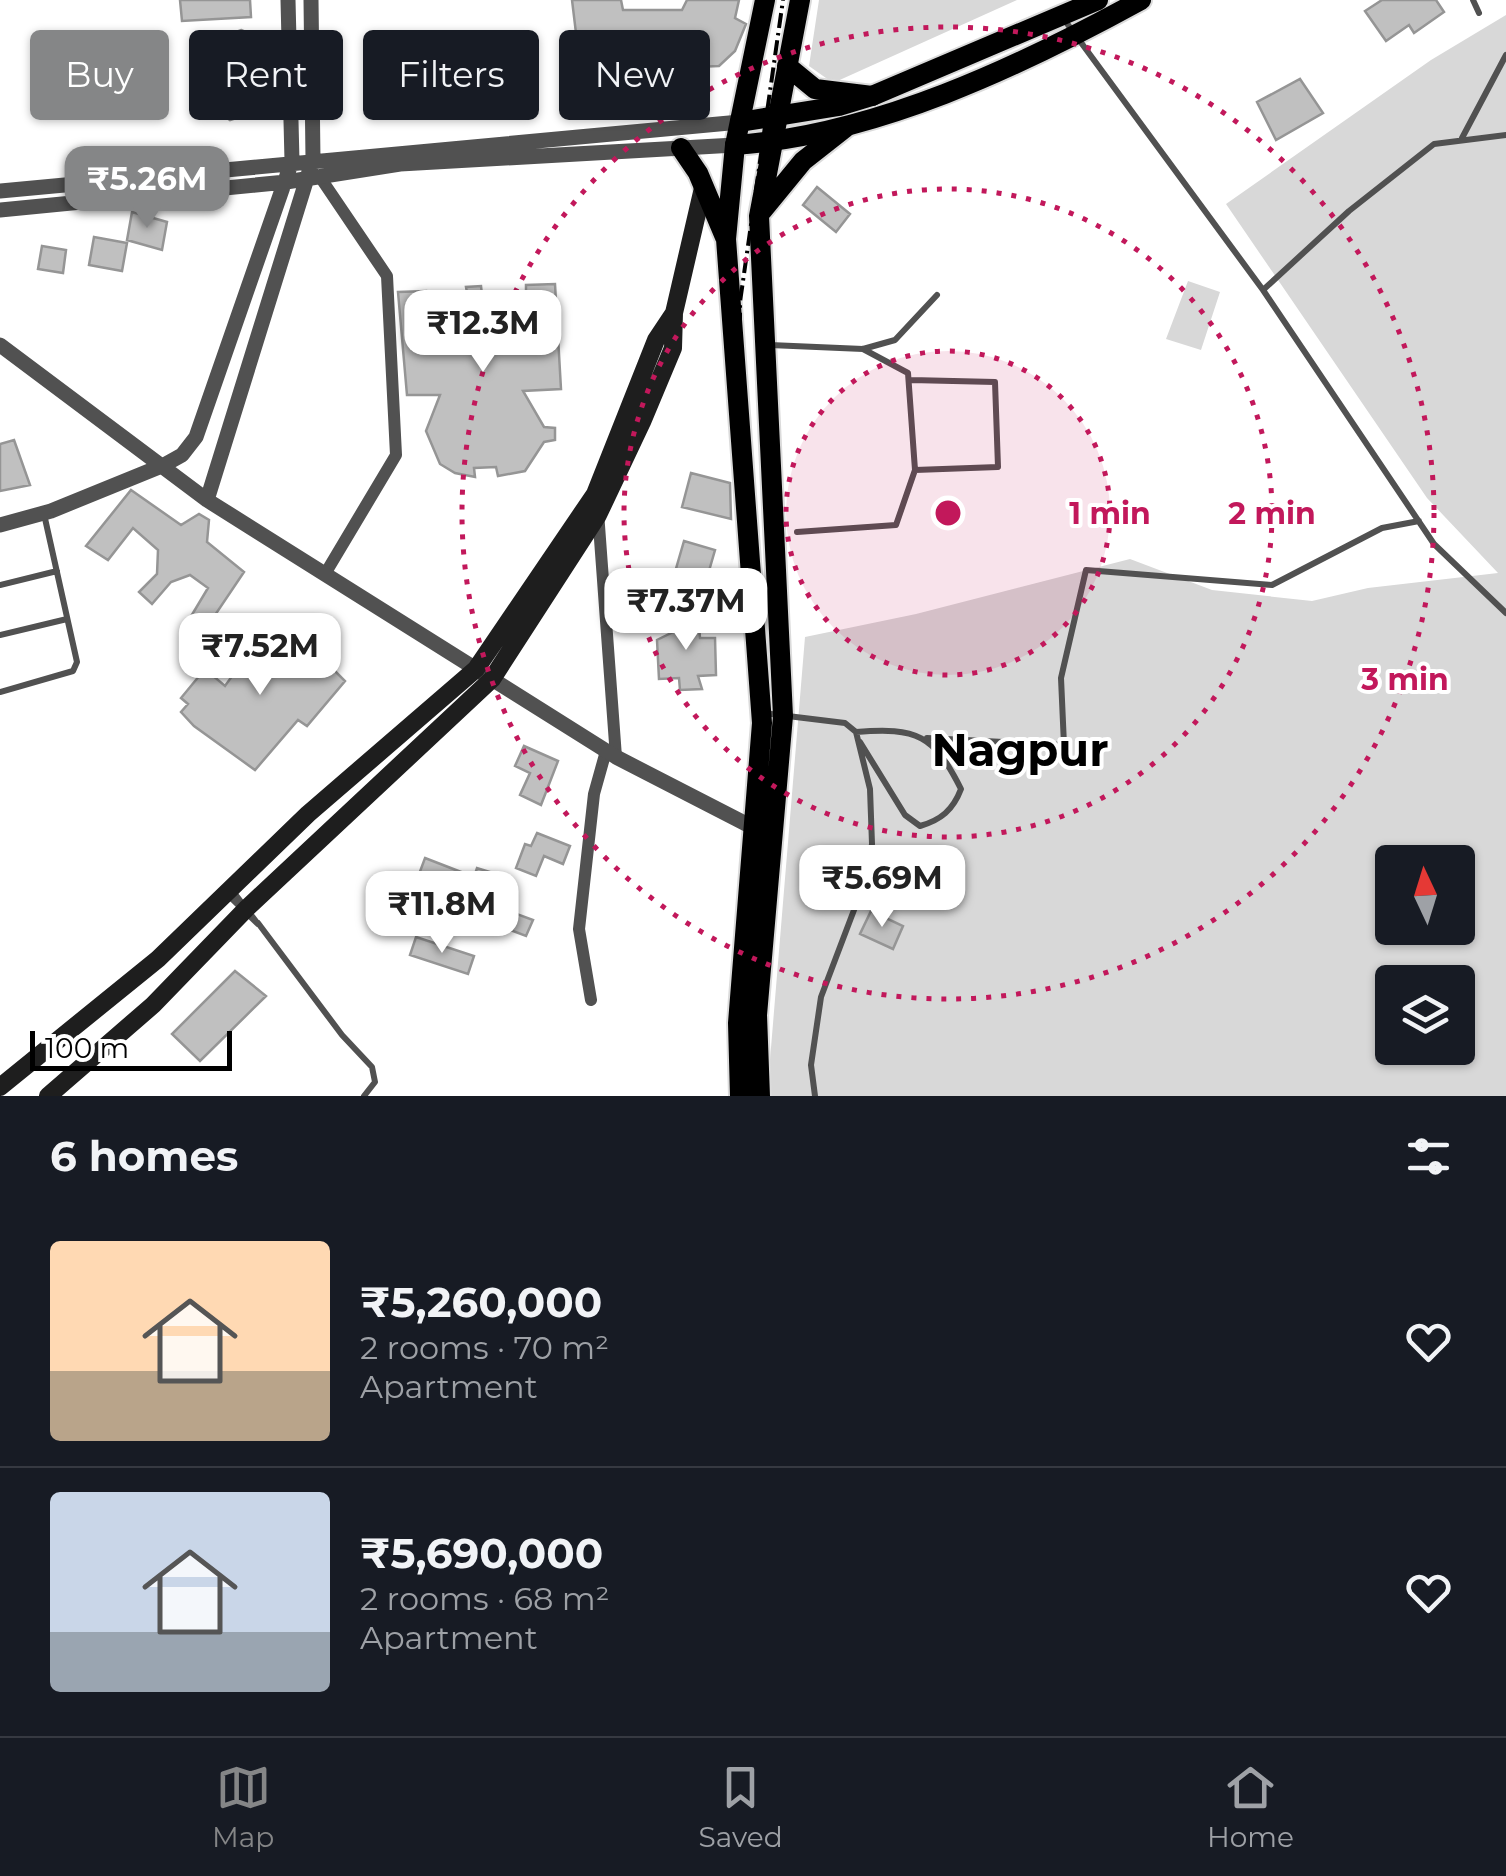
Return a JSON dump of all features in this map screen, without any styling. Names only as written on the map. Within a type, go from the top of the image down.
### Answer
[{"type":"main road","points":[[740,1096],[738,1024],[762,713],[726,239],[736,145],[765,0]]},
{"type":"main road","points":[[760,1096],[756,1016],[783,716],[759,216],[800,0]]},
{"type":"main road","points":[[740,122],[872,96],[1098,0]]},
{"type":"main road","points":[[736,145],[772,142],[882,117],[1075,36],[1141,0]]},
{"type":"main road","points":[[787,66],[815,90],[872,96]]},
{"type":"main road","points":[[759,216],[804,161],[845,128]]},
{"type":"main road","points":[[681,148],[726,239]]},
{"type":"main road","points":[[48,1096],[153,1006],[250,914],[484,674],[598,515],[673,348],[674,313],[704,188]]},
{"type":"main road","points":[[0,1087],[102,1006],[296,825],[484,674],[595,494],[656,340],[674,313]]},
{"type":"main road","points":[[296,825],[313,847]]},
{"type":"street","points":[[0,524],[44,512],[164,465],[182,454],[196,437],[292,161],[288,0]]},
{"type":"street","points":[[208,500],[313,178],[311,0]]},
{"type":"street","points":[[0,191],[740,122]]},
{"type":"street","points":[[0,210],[286,182],[400,164],[736,145]]},
{"type":"street","points":[[313,178],[387,276],[396,455],[325,574]]},
{"type":"street","points":[[0,345],[208,500],[611,754],[754,828]]},
{"type":"street","points":[[590,1000],[579,929],[594,794],[611,754],[595,494]]},
{"type":"lane","points":[[1473,0],[1479,13]]},
{"type":"lane","points":[[1062,18],[1262,290],[1434,544],[1506,613]]},
{"type":"lane","points":[[1461,139],[1506,56]]},
{"type":"lane","points":[[1262,290],[1349,211],[1434,144],[1506,136]]},
{"type":"lane","points":[[764,345],[863,349],[895,340],[937,295]]},
{"type":"lane","points":[[797,532],[896,525],[915,470],[911,380],[908,372],[863,349]]},
{"type":"lane","points":[[911,380],[995,382],[998,467],[915,470]]},
{"type":"lane","points":[[0,692],[73,671],[77,662],[44,512]]},
{"type":"lane","points":[[857,735],[884,730],[927,738],[1064,745],[1061,678],[1086,570],[1272,584],[1382,528],[1419,521]]},
{"type":"lane","points":[[0,585],[57,571]]},
{"type":"lane","points":[[0,636],[68,619]]},
{"type":"lane","points":[[762,713],[845,723],[857,735],[905,815],[920,826],[938,821],[956,804],[962,789],[944,755],[927,738]]},
{"type":"lane","points":[[815,1096],[811,1065],[820,998],[865,881],[872,844],[870,790],[857,735]]},
{"type":"lane","points":[[228,892],[250,914],[342,1035],[372,1067],[375,1082],[364,1096]]},
{"type":"shaded area","points":[[819,0],[1017,0],[833,83],[809,66]]},
{"type":"shaded area","points":[[1506,15],[1506,1096],[767,1096],[805,637],[916,614],[1130,559],[1212,590],[1312,601],[1368,588],[1498,573],[1427,498],[1226,204],[1431,60]]},
{"type":"shaded area","points":[[1188,281],[1220,292],[1201,350],[1166,339]]},
{"type":"building","points":[[180,0],[250,0],[251,17],[182,21]]},
{"type":"building","points":[[572,0],[621,0],[623,10],[682,10],[687,0],[739,0],[735,18],[746,24],[735,51],[719,66],[710,66],[710,30],[576,30]]},
{"type":"building","points":[[1382,0],[1436,0],[1444,12],[1414,33],[1409,25],[1386,41],[1365,11]]},
{"type":"building","points":[[1300,79],[1323,113],[1276,140],[1257,102]]},
{"type":"building","points":[[817,187],[850,214],[836,232],[803,205]]},
{"type":"building","points":[[132,212],[167,222],[162,250],[127,240]]},
{"type":"building","points":[[94,237],[127,243],[122,271],[89,265]]},
{"type":"building","points":[[42,246],[66,250],[63,273],[38,269]]},
{"type":"building","points":[[555,284],[561,389],[523,391],[544,427],[555,428],[555,440],[544,442],[525,471],[498,476],[496,467],[474,468],[475,477],[455,473],[440,464],[426,431],[440,395],[407,395],[398,292],[426,291],[426,306],[469,304],[466,287],[481,286],[483,303],[526,300],[526,285]]},
{"type":"building","points":[[14,440],[30,485],[0,491],[0,444]]},
{"type":"building","points":[[691,473],[730,483],[731,519],[682,507]]},
{"type":"building","points":[[131,490],[181,525],[199,514],[209,520],[207,542],[244,572],[205,630],[190,618],[208,588],[190,575],[171,582],[152,604],[139,592],[157,574],[158,550],[133,528],[108,560],[86,546]]},
{"type":"building","points":[[684,541],[715,550],[702,595],[671,586]]},
{"type":"building","points":[[698,614],[700,638],[715,638],[716,675],[698,676],[702,689],[680,690],[679,678],[659,679],[657,640],[673,632],[671,616]]},
{"type":"building","points":[[265,622],[288,638],[284,643],[321,669],[326,662],[345,681],[307,726],[298,720],[255,770],[194,726],[181,712],[188,704],[181,698],[205,669],[225,686],[261,636],[257,633]]},
{"type":"building","points":[[524,746],[558,761],[541,805],[520,795],[530,773],[515,766]]},
{"type":"building","points":[[537,833],[570,846],[563,864],[544,856],[536,876],[516,868],[525,844],[531,846]]},
{"type":"building","points":[[425,858],[474,877],[477,868],[490,872],[479,900],[533,920],[526,936],[412,893]]},
{"type":"building","points":[[871,911],[903,926],[893,949],[860,934]]},
{"type":"building","points":[[416,937],[474,956],[468,974],[410,955]]},
{"type":"building","points":[[235,971],[266,996],[200,1061],[172,1034]]},
{"type":"railway","points":[[737,1096],[762,698],[760,604],[740,380],[740,302],[783,0]]},
{"type":"district","name":"Nagpur","points":[[1020,750]]}]
